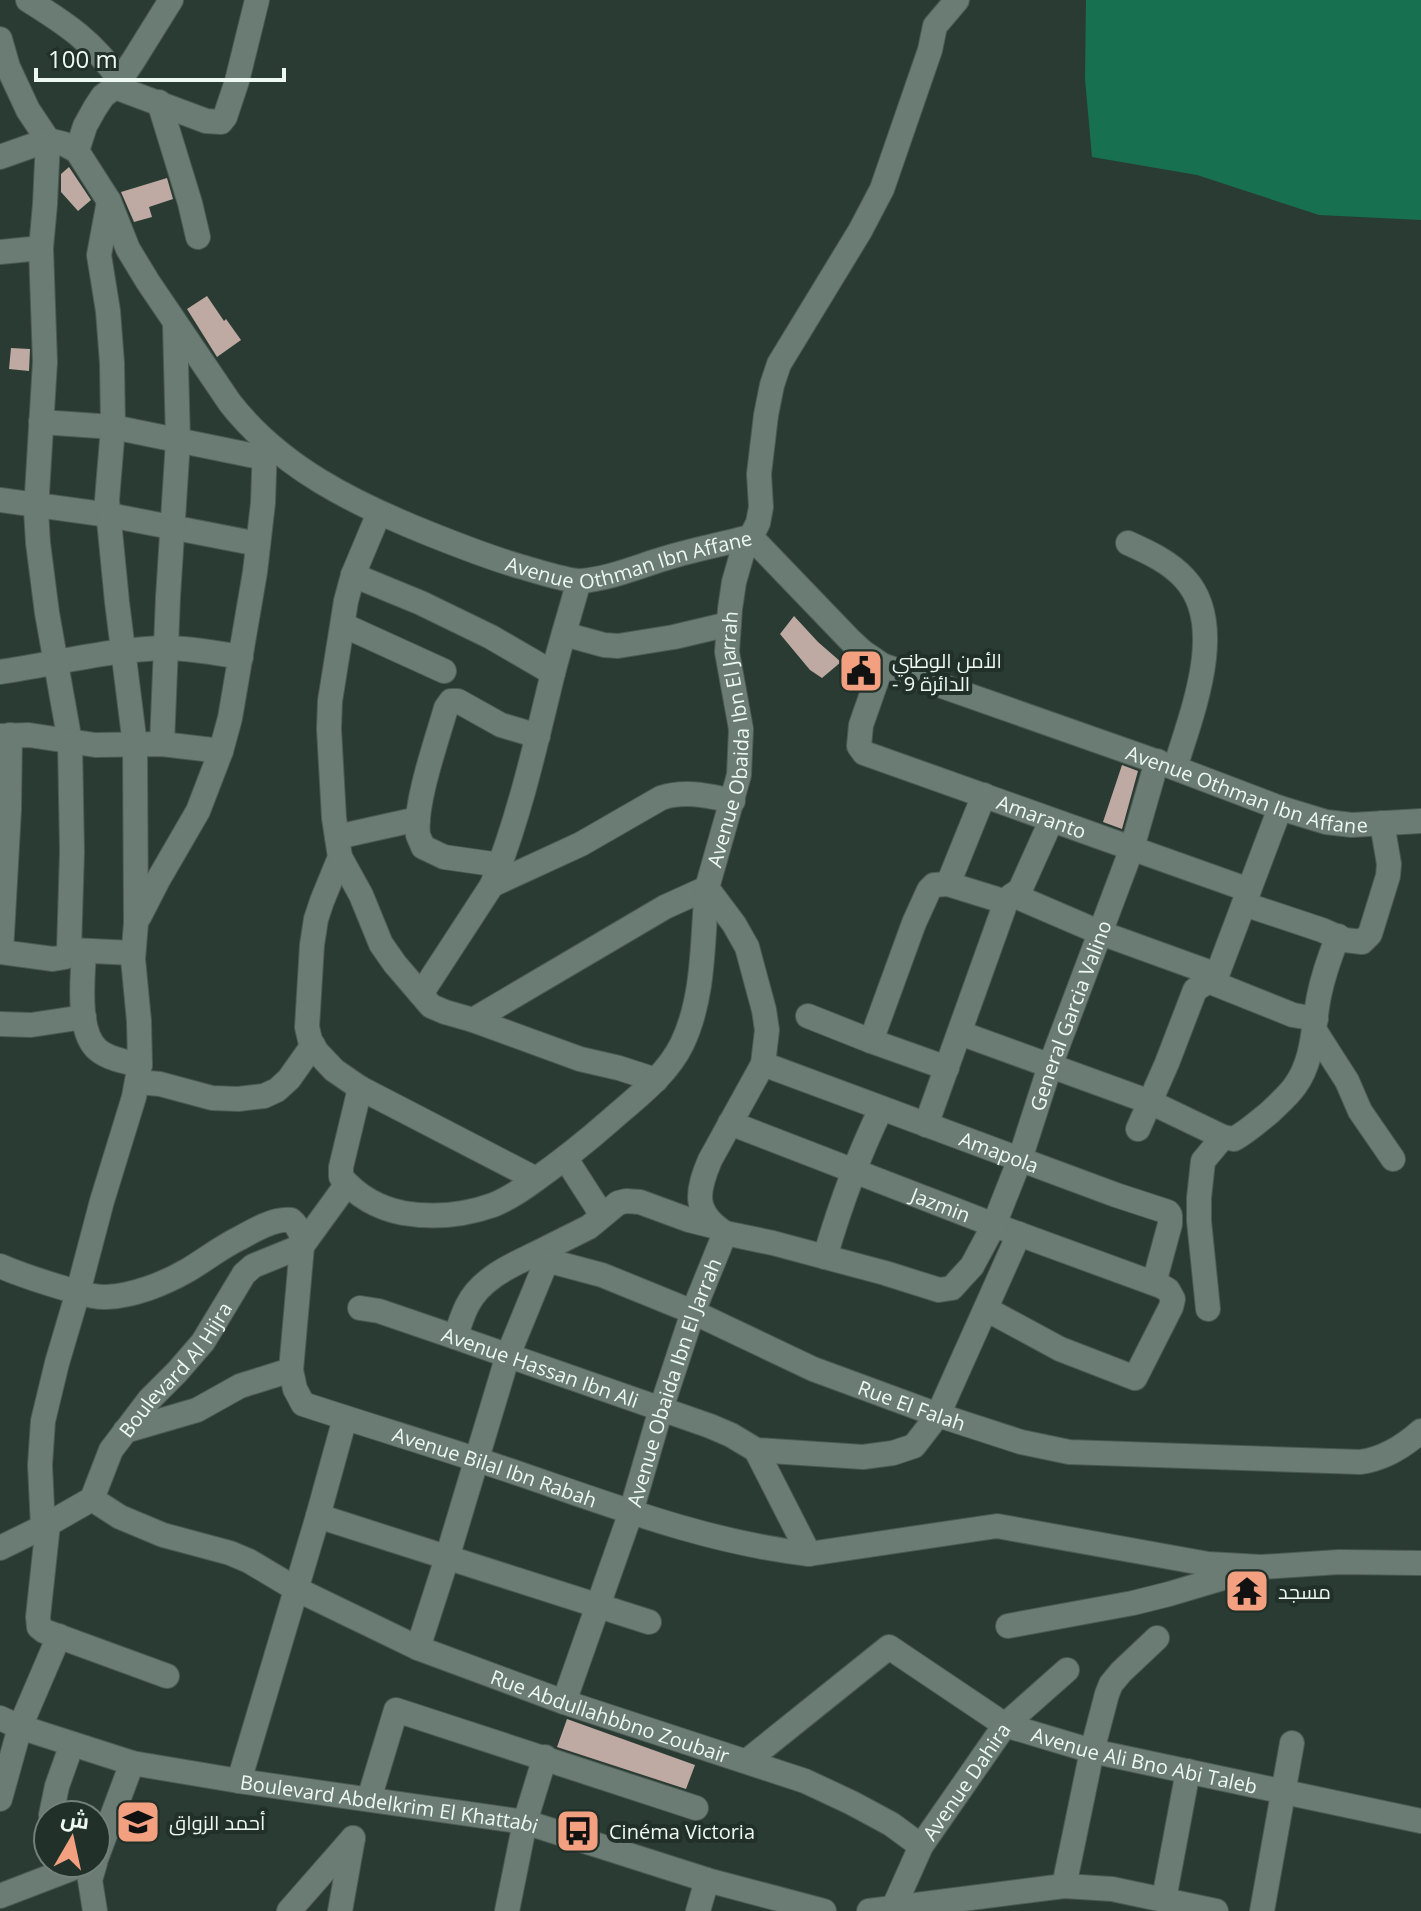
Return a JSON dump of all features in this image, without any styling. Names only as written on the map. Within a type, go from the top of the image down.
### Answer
[{"type":"street","points":[[28,0],[91,44],[117,83],[206,121],[218,123],[224,120],[237,81],[257,0]]},
{"type":"street","points":[[0,157],[48,140],[77,151],[95,108],[117,83],[171,0]]},
{"type":"street","name":"Avenue Obaida Ibn El Jarrah","points":[[564,1702],[631,1512],[719,1229],[706,1218],[700,1189],[710,1160],[763,1064],[767,1030],[747,947],[707,888],[739,775],[741,729],[727,652],[729,624],[734,582],[742,554],[758,523],[761,507],[759,474],[772,385],[779,364],[882,189],[930,50],[935,26],[957,0]]},
{"type":"street","points":[[0,39],[8,67],[28,110],[48,140],[41,248],[45,345],[36,503],[47,613],[70,742],[76,950],[90,1041],[99,1051],[160,1084],[212,1098],[238,1099],[264,1096],[277,1090],[289,1079],[313,1045]]},
{"type":"street","points":[[159,102],[198,237]]},
{"type":"street","name":"Avenue Othman Ibn Affane","points":[[77,151],[109,201],[128,249],[148,282],[265,450],[379,513],[497,560],[579,581],[751,537],[850,640],[882,665],[1326,822],[1352,825],[1421,821]]},
{"type":"street","points":[[109,201],[99,255],[112,363],[113,427],[107,500],[135,745],[136,923],[133,953],[139,1021],[139,1073],[43,1421],[40,1465],[46,1525],[38,1624],[44,1631],[167,1676]]},
{"type":"street","points":[[0,252],[41,248]]},
{"type":"street","points":[[162,744],[178,441],[175,323]]},
{"type":"street","points":[[41,422],[113,427],[178,441],[265,450],[258,544],[230,718],[198,811],[136,923]]},
{"type":"street","points":[[0,500],[174,526],[258,544]]},
{"type":"street","points":[[379,513],[353,575],[346,601],[330,701],[329,729],[334,818],[339,847],[381,944],[431,1006],[566,1054],[656,1080]]},
{"type":"street","name":"General Garcia Valino","points":[[825,1257],[939,1290],[952,1288],[972,1266],[994,1225],[1132,848],[1204,670],[1203,615],[1198,597],[1174,568],[1128,543]]},
{"type":"street","points":[[353,575],[491,637],[553,673]]},
{"type":"street","points":[[421,994],[496,875],[523,794],[579,581]]},
{"type":"street","points":[[564,634],[618,646],[729,624]]},
{"type":"street","points":[[343,625],[444,671]]},
{"type":"street","points":[[0,672],[123,651],[166,648],[241,657]]},
{"type":"street","name":"Amaranto","points":[[882,665],[861,725],[859,746],[864,753],[1132,848],[1338,936]]},
{"type":"street","points":[[538,736],[501,725],[458,701],[448,703],[418,819],[418,837],[423,847],[496,875],[581,844],[661,798],[693,793],[733,801]]},
{"type":"street","points":[[133,953],[76,950],[59,959],[1,952],[9,810],[5,736],[29,735],[95,745],[162,744],[221,751]]},
{"type":"street","points":[[948,884],[984,795]]},
{"type":"street","points":[[1138,1129],[1195,990],[1212,978],[1280,808]]},
{"type":"street","points":[[339,847],[418,819]]},
{"type":"street","points":[[926,1125],[1013,896],[1051,821]]},
{"type":"street","points":[[960,1033],[1150,1102],[1223,1137],[1234,1139],[1294,1088],[1309,1054],[1322,984],[1338,936],[1362,942],[1370,934],[1388,876],[1382,823]]},
{"type":"street","points":[[339,847],[319,910],[312,945],[307,1027],[310,1040],[334,1070],[360,1088],[536,1179]]},
{"type":"street","points":[[871,1041],[914,923],[934,885],[948,884],[1021,897],[1026,902],[1212,978],[1315,1025],[1360,1111],[1393,1159]]},
{"type":"street","points":[[360,1088],[341,1167],[341,1177],[347,1184],[386,1210],[425,1216],[460,1213],[494,1204],[566,1159],[656,1080],[682,1044],[699,986],[707,888],[665,907],[473,1020]]},
{"type":"street","points":[[808,1016],[947,1068]]},
{"type":"street","points":[[0,1024],[31,1025],[84,1017]]},
{"type":"street","name":"Amapola","points":[[763,1064],[1168,1212],[1170,1224],[1154,1283]]},
{"type":"street","points":[[455,1337],[467,1305],[491,1279],[508,1267],[539,1258],[589,1227],[618,1203],[626,1201],[640,1202],[719,1229],[825,1257],[840,1207],[881,1109]]},
{"type":"street","name":"Jazmin","points":[[730,1123],[1154,1283]]},
{"type":"street","points":[[1208,1309],[1199,1198],[1203,1161],[1223,1137]]},
{"type":"street","points":[[566,1159],[602,1215]]},
{"type":"street","points":[[302,1246],[347,1184]]},
{"type":"street","points":[[0,1266],[28,1278],[104,1298],[146,1288],[188,1270],[244,1235],[287,1219],[299,1228],[302,1246]]},
{"type":"street","name":"Avenue Hassan Ibn Ali","points":[[360,1308],[379,1311],[661,1409],[731,1435],[756,1450],[863,1457],[893,1453],[914,1446],[938,1415],[1019,1234]]},
{"type":"street","name":"Avenue Bilal Ibn Rabah","points":[[302,1246],[291,1370],[295,1389],[303,1404],[631,1512],[763,1547],[809,1554],[997,1526],[1208,1564],[1261,1567],[1339,1562],[1421,1563]]},
{"type":"street","name":"Boulevard Al Hijra","points":[[92,1499],[111,1450],[149,1400],[203,1342],[244,1274],[253,1266],[302,1246]]},
{"type":"street","points":[[418,1648],[539,1258]]},
{"type":"street","name":"Rue El Falah","points":[[539,1258],[602,1275],[693,1312],[813,1369],[938,1415],[1021,1442],[1069,1452],[1360,1462],[1390,1453],[1421,1431]]},
{"type":"street","points":[[986,1309],[1060,1349],[1135,1378],[1173,1299],[1168,1290],[1154,1283]]},
{"type":"street","points":[[125,1431],[197,1410],[240,1386],[291,1370]]},
{"type":"street","points":[[239,1781],[345,1418]]},
{"type":"street","points":[[756,1450],[809,1554]]},
{"type":"street","points":[[0,1548],[92,1499]]},
{"type":"street","name":"Rue Abdullahbbno Zoubair","points":[[92,1499],[120,1517],[152,1531],[249,1561],[296,1589],[418,1648],[564,1702],[805,1781],[891,1824],[921,1846]]},
{"type":"street","points":[[318,1516],[649,1622]]},
{"type":"street","points":[[1008,1626],[1133,1603],[1261,1567]]},
{"type":"street","points":[[0,1799],[10,1722],[59,1636]]},
{"type":"street","points":[[1064,1886],[1092,1751],[1111,1684],[1157,1638]]},
{"type":"street","name":"Avenue Ali Bno Abi Taleb","points":[[747,1761],[889,1647],[1005,1725],[1092,1751],[1421,1821]]},
{"type":"street","name":"Avenue Dahira","points":[[884,1910],[921,1846],[1005,1725],[1067,1670]]},
{"type":"street","points":[[369,1799],[396,1710],[696,1808]]},
{"type":"street","name":"Boulevard Abdelkrim El Khattabi","points":[[10,1722],[132,1763],[525,1822],[707,1880],[824,1911]]},
{"type":"street","points":[[1262,1911],[1292,1743]]},
{"type":"street","points":[[54,1799],[72,1744]]},
{"type":"street","points":[[507,1911],[525,1822],[545,1757]]},
{"type":"street","points":[[112,1816],[132,1763]]},
{"type":"street","points":[[1164,1899],[1188,1771]]},
{"type":"street","points":[[289,1911],[353,1838],[340,1911]]},
{"type":"street","points":[[0,1896],[44,1879]]},
{"type":"street","points":[[90,1879],[95,1911]]},
{"type":"street","points":[[698,1911],[707,1880]]},
{"type":"street","points":[[884,1910],[1064,1886],[1112,1889],[1216,1911]]},
{"type":"green space","points":[[1086,0],[1421,0],[1421,220],[1319,215],[1197,175],[1092,157],[1085,79]]},
{"type":"building","points":[[69,167],[91,200],[78,211],[61,192],[61,174]]},
{"type":"building","points":[[167,178],[173,199],[149,207],[152,217],[134,222],[121,192]]},
{"type":"building","points":[[207,296],[241,340],[217,357],[187,309]]},
{"type":"building","points":[[11,348],[30,349],[29,371],[9,369]]},
{"type":"building","points":[[794,616],[841,662],[822,678],[810,670],[780,634]]},
{"type":"building","points":[[1122,765],[1138,771],[1122,829],[1103,822]]},
{"type":"building","points":[[567,1719],[695,1765],[686,1789],[557,1747]]},
{"type":"place","name":"الأمن الوطني - الدائرة 9","points":[[861,671]]},
{"type":"place","name":"مسجد","points":[[1247,1591]]},
{"type":"place","name":"أحمد الزواق","points":[[138,1822]]},
{"type":"place","name":"Cinéma Victoria","points":[[578,1831]]}]
